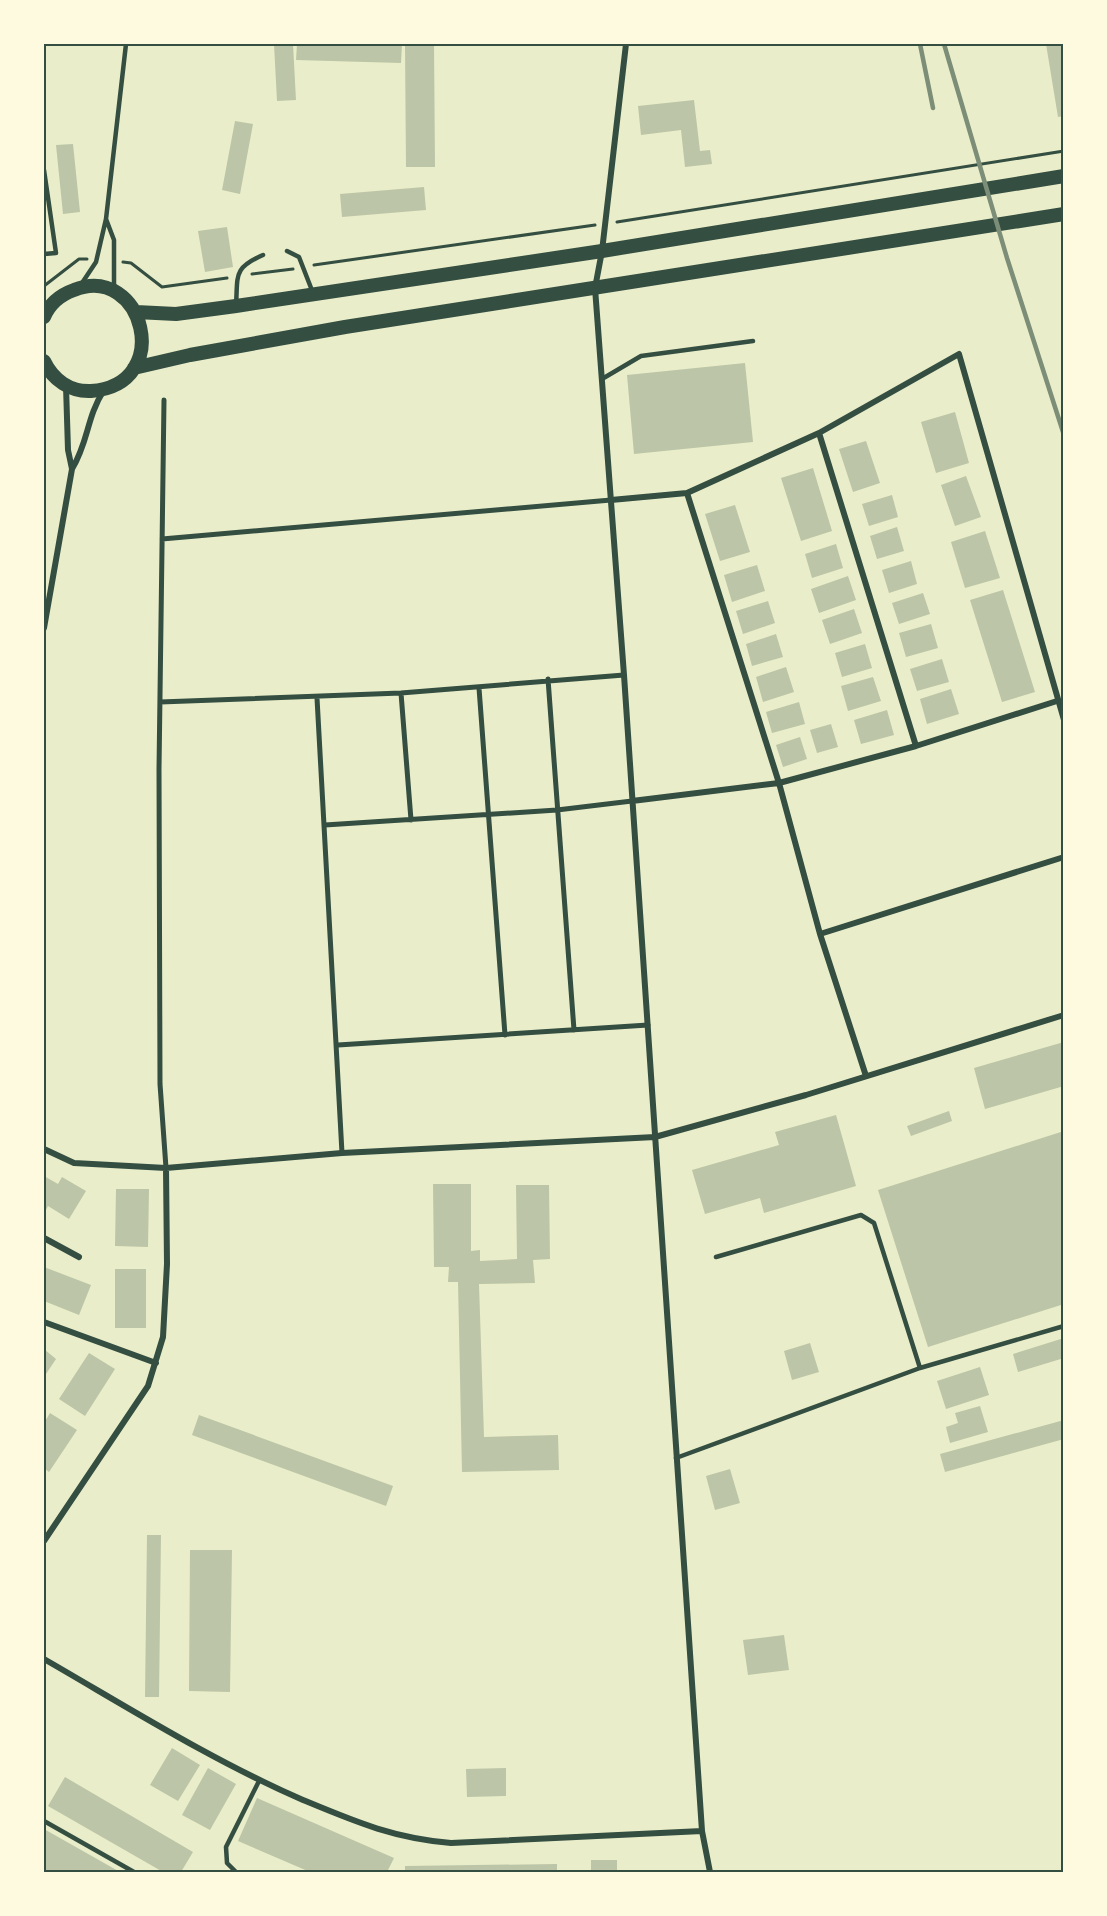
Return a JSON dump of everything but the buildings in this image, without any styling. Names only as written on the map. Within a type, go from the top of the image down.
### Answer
[{"type":"main road","points":[[136,312],[176,314],[236,306],[602,251],[1064,176]]},
{"type":"main road","points":[[134,368],[190,355],[345,327],[1064,214]]},
{"type":"main road","points":[[44,317],[51,305],[64,294],[79,288],[97,287],[114,292],[136,312],[143,333],[142,352],[134,368],[122,381],[105,390],[81,392],[66,386],[45,368]]},
{"type":"street","points":[[626,44],[602,251],[595,288],[624,675],[702,1831],[710,1872]]},
{"type":"street","points":[[162,539],[687,493],[819,434],[958,354],[1064,720]]},
{"type":"street","points":[[66,386],[68,450],[72,469]]},
{"type":"street","points":[[44,628],[72,469],[83,451],[90,415],[105,390]]},
{"type":"street","points":[[44,1541],[148,1386],[163,1336],[166,1168],[160,1072],[160,702],[164,400]]},
{"type":"street","points":[[819,434],[916,746]]},
{"type":"street","points":[[687,493],[779,783],[820,934],[866,1076]]},
{"type":"street","points":[[160,702],[317,698],[479,688],[548,679],[624,675]]},
{"type":"street","points":[[548,679],[574,1030]]},
{"type":"street","points":[[479,688],[505,1035]]},
{"type":"street","points":[[401,693],[411,820]]},
{"type":"street","points":[[317,698],[338,1045],[342,1153]]},
{"type":"street","points":[[325,825],[557,810],[779,783],[916,746],[1058,701]]},
{"type":"street","points":[[820,934],[1064,857]]},
{"type":"street","points":[[44,1149],[74,1163],[166,1168],[342,1153],[655,1137],[806,1095],[1064,1016]]},
{"type":"street","points":[[338,1045],[648,1025]]},
{"type":"street","points":[[44,1238],[79,1257]]},
{"type":"street","points":[[44,1322],[156,1363]]},
{"type":"street","points":[[44,1659],[260,1781],[385,1833],[416,1840],[451,1843],[702,1831]]},
{"type":"lane","points":[[79,288],[96,260],[106,219],[126,44]]},
{"type":"lane","points":[[44,170],[56,253],[44,254]]},
{"type":"lane","points":[[106,219],[114,240],[114,292]]},
{"type":"lane","points":[[287,251],[299,257],[313,293]]},
{"type":"lane","points":[[236,306],[238,276],[244,264],[263,255]]},
{"type":"lane","points":[[602,379],[641,356],[753,341]]},
{"type":"lane","points":[[716,1257],[861,1215],[874,1223],[920,1368]]},
{"type":"lane","points":[[676,1458],[920,1368],[1064,1326]]},
{"type":"lane","points":[[236,1872],[227,1863],[226,1847],[260,1781]]},
{"type":"lane","points":[[44,1821],[134,1872]]},
{"type":"path","points":[[114,262],[131,263],[162,287],[605,224],[1064,151]]},
{"type":"path","points":[[44,286],[80,259],[96,260]]},
{"type":"railway","points":[[920,44],[933,108]]},
{"type":"railway","points":[[944,44],[1007,258],[1064,435]]}]
